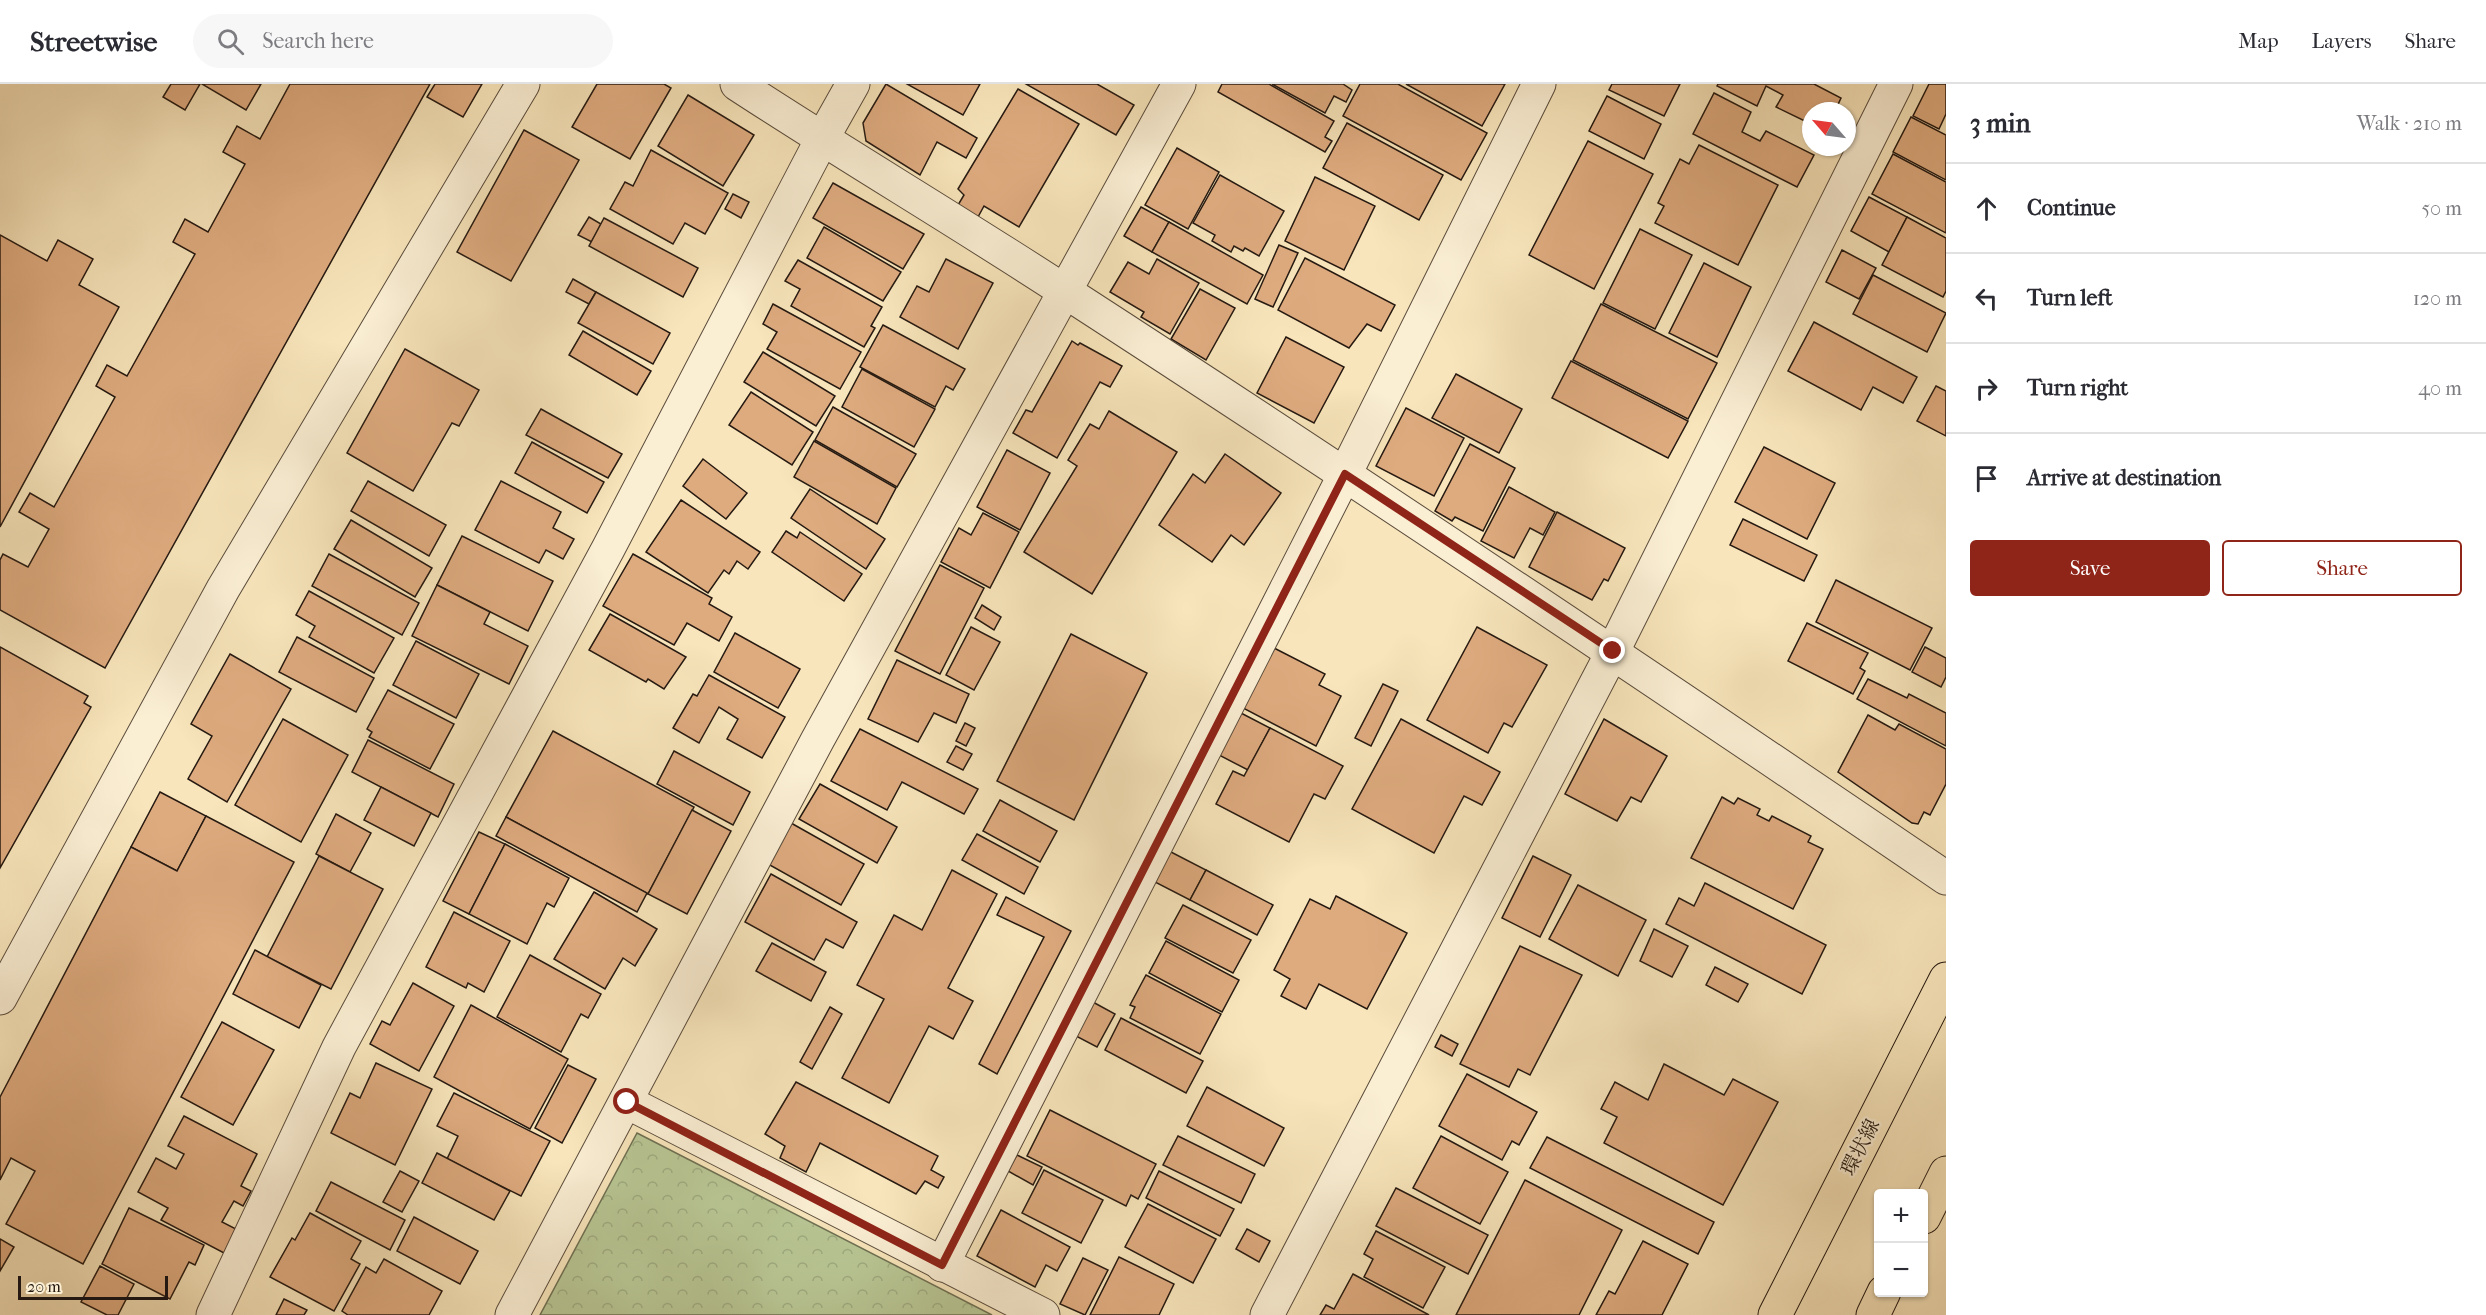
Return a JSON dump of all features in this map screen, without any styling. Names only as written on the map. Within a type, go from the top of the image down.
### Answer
[{"type":"main road","name":"環状線","points":[[1775,1315],[1946,979]]},
{"type":"main road","points":[[1928,1207],[1946,1173]]},
{"type":"main road","points":[[1873,1315],[1882,1297]]},
{"type":"street","points":[[0,998],[223,589],[523,84]]},
{"type":"street","points":[[737,84],[822,140],[1065,291],[1345,474],[1613,651],[1946,878]]},
{"type":"street","points":[[213,1315],[339,1047],[608,549],[822,140],[854,84]]},
{"type":"street","points":[[512,1315],[818,739],[1179,84]]},
{"type":"street","points":[[942,1265],[1345,474],[1539,84]]},
{"type":"street","points":[[1266,1315],[1613,651],[1896,84]]},
{"type":"street","points":[[627,1102],[1043,1315]]},
{"type":"green space","points":[[637,1133],[992,1315],[540,1315]]},
{"type":"building","points":[[171,84],[200,84],[185,110],[163,97]]},
{"type":"building","points":[[202,84],[261,84],[246,110]]},
{"type":"building","points":[[290,84],[430,84],[105,668],[0,610],[0,560],[3,554],[28,567],[49,529],[19,512],[30,493],[54,507],[115,397],[96,386],[107,365],[127,376],[195,254],[173,242],[185,219],[208,232],[245,164],[223,152],[237,126],[260,139]]},
{"type":"building","points":[[435,84],[482,84],[463,117],[427,97]]},
{"type":"building","points":[[597,84],[664,84],[671,88],[630,159],[572,127]]},
{"type":"building","points":[[886,84],[977,138],[966,158],[937,142],[920,175],[866,141],[863,123]]},
{"type":"building","points":[[907,84],[980,84],[963,115]]},
{"type":"building","points":[[1026,84],[1097,84],[1134,105],[1116,135]]},
{"type":"building","points":[[1222,84],[1269,84],[1334,121],[1325,137],[1332,141],[1325,152],[1218,92]]},
{"type":"building","points":[[1272,84],[1343,84],[1352,90],[1346,102],[1334,96],[1325,113]]},
{"type":"building","points":[[1360,84],[1398,84],[1487,133],[1461,180],[1343,116]]},
{"type":"building","points":[[1406,84],[1505,84],[1482,126]]},
{"type":"building","points":[[1612,84],[1680,84],[1664,116],[1609,90]]},
{"type":"building","points":[[1718,84],[1814,84],[1841,98],[1839,102],[1802,102],[1802,120],[1776,107],[1783,95],[1766,86],[1757,106],[1717,86]]},
{"type":"building","points":[[1929,84],[1946,84],[1946,114],[1939,129],[1913,116]]},
{"type":"building","points":[[1018,89],[1079,124],[1019,227],[984,206],[978,217],[958,205],[964,195],[958,189]]},
{"type":"building","points":[[1714,93],[1751,112],[1742,132],[1760,141],[1766,131],[1802,149],[1802,156],[1813,156],[1797,187],[1693,134]]},
{"type":"building","points":[[688,95],[754,135],[723,186],[658,146]]},
{"type":"building","points":[[1607,96],[1661,124],[1644,159],[1589,131]]},
{"type":"building","points":[[1911,117],[1946,135],[1946,180],[1893,152]]},
{"type":"building","points":[[1347,123],[1443,175],[1419,220],[1323,168]]},
{"type":"building","points":[[524,130],[579,160],[511,281],[457,252]]},
{"type":"building","points":[[1588,141],[1653,174],[1594,289],[1529,255]]},
{"type":"building","points":[[1699,145],[1778,185],[1738,265],[1655,223],[1664,206],[1658,203],[1680,159],[1689,164]]},
{"type":"building","points":[[1177,148],[1219,172],[1188,229],[1145,205]]},
{"type":"building","points":[[651,150],[728,193],[705,234],[685,223],[673,244],[610,209],[625,182],[633,186]]},
{"type":"building","points":[[1893,154],[1946,182],[1946,233],[1872,194]]},
{"type":"building","points":[[1220,175],[1284,211],[1259,256],[1245,248],[1243,251],[1234,246],[1231,252],[1212,241],[1215,235],[1193,223]]},
{"type":"building","points":[[1315,177],[1375,206],[1344,270],[1285,241]]},
{"type":"building","points":[[833,183],[924,234],[903,269],[813,218]]},
{"type":"building","points":[[733,194],[749,202],[741,218],[725,209]]},
{"type":"building","points":[[1869,197],[1907,217],[1889,252],[1851,231]]},
{"type":"building","points":[[1141,207],[1169,222],[1152,252],[1124,236]]},
{"type":"building","points":[[589,217],[601,224],[592,242],[578,235]]},
{"type":"building","points":[[1907,217],[1946,238],[1946,291],[1943,297],[1882,265]]},
{"type":"building","points":[[604,218],[698,268],[683,297],[589,246]]},
{"type":"building","points":[[1169,222],[1263,275],[1247,304],[1152,252]]},
{"type":"building","points":[[824,227],[901,272],[883,301],[807,258]]},
{"type":"building","points":[[1640,229],[1692,255],[1655,329],[1603,303]]},
{"type":"building","points":[[0,235],[47,261],[58,240],[93,259],[79,285],[119,307],[0,527]]},
{"type":"building","points":[[1279,245],[1298,253],[1273,307],[1255,299]]},
{"type":"building","points":[[1842,250],[1876,268],[1859,299],[1826,282]]},
{"type":"building","points":[[1305,258],[1395,305],[1381,331],[1367,324],[1349,348],[1278,310]]},
{"type":"building","points":[[946,259],[993,283],[958,349],[900,317],[917,286],[929,292]]},
{"type":"building","points":[[1157,259],[1199,283],[1170,334],[1141,317],[1144,312],[1110,292],[1128,262],[1149,274]]},
{"type":"building","points":[[798,260],[882,307],[871,326],[875,328],[864,347],[791,306],[800,289],[785,281]]},
{"type":"building","points":[[1704,263],[1751,287],[1717,357],[1669,333]]},
{"type":"building","points":[[1873,275],[1946,313],[1927,352],[1853,314]]},
{"type":"building","points":[[573,279],[596,292],[589,304],[566,292]]},
{"type":"building","points":[[1200,289],[1235,308],[1206,360],[1171,339]]},
{"type":"building","points":[[596,292],[670,333],[653,364],[578,323]]},
{"type":"building","points":[[773,304],[861,352],[840,389],[767,349],[777,332],[763,324]]},
{"type":"building","points":[[1601,304],[1717,363],[1688,419],[1573,360]]},
{"type":"building","points":[[1814,322],[1917,377],[1903,403],[1873,387],[1861,410],[1788,371]]},
{"type":"building","points":[[883,325],[965,369],[953,390],[946,386],[935,407],[860,367]]},
{"type":"building","points":[[583,331],[651,371],[637,395],[569,355]]},
{"type":"building","points":[[1286,337],[1344,367],[1314,423],[1257,393]]},
{"type":"building","points":[[1072,341],[1122,366],[1110,387],[1100,382],[1057,458],[1013,433],[1026,410],[1032,412]]},
{"type":"building","points":[[405,349],[479,390],[459,426],[452,423],[413,491],[347,453]]},
{"type":"building","points":[[763,352],[835,396],[816,426],[744,382]]},
{"type":"building","points":[[1571,361],[1688,421],[1668,458],[1552,398]]},
{"type":"building","points":[[862,369],[935,409],[914,447],[842,407]]},
{"type":"building","points":[[1456,374],[1522,409],[1499,453],[1432,418]]},
{"type":"building","points":[[1936,386],[1946,391],[1946,436],[1917,421]]},
{"type":"building","points":[[751,392],[813,432],[792,465],[729,425]]},
{"type":"building","points":[[833,407],[916,454],[897,487],[815,440]]},
{"type":"building","points":[[1406,408],[1464,438],[1434,496],[1376,466]]},
{"type":"building","points":[[541,409],[622,454],[608,478],[526,435]]},
{"type":"building","points":[[1109,411],[1177,452],[1092,594],[1024,552],[1077,466],[1068,460],[1090,424],[1099,429]]},
{"type":"building","points":[[814,441],[896,488],[877,524],[794,477]]},
{"type":"building","points":[[532,442],[604,482],[587,513],[515,473]]},
{"type":"building","points":[[1470,444],[1515,468],[1483,531],[1455,517],[1452,521],[1435,511]]},
{"type":"building","points":[[1764,447],[1835,483],[1807,539],[1735,502]]},
{"type":"building","points":[[1007,450],[1050,473],[1020,530],[977,507]]},
{"type":"building","points":[[1225,454],[1281,493],[1244,545],[1231,535],[1212,562],[1159,525],[1193,474],[1205,483]]},
{"type":"building","points":[[703,459],[747,493],[726,519],[683,486]]},
{"type":"building","points":[[368,481],[446,525],[429,556],[351,511]]},
{"type":"building","points":[[501,481],[561,512],[553,528],[574,539],[563,559],[546,550],[539,563],[475,530]]},
{"type":"building","points":[[1509,487],[1555,512],[1543,535],[1530,528],[1514,558],[1481,541]]},
{"type":"building","points":[[810,489],[885,539],[866,569],[791,518]]},
{"type":"building","points":[[681,500],[760,552],[748,569],[737,561],[729,574],[724,570],[708,593],[646,552]]},
{"type":"building","points":[[1557,512],[1625,548],[1608,581],[1604,579],[1592,600],[1529,567]]},
{"type":"building","points":[[983,513],[1019,532],[990,588],[941,562],[959,528],[971,535]]},
{"type":"building","points":[[1743,519],[1817,555],[1804,581],[1730,545]]},
{"type":"building","points":[[351,520],[432,568],[415,597],[334,549]]},
{"type":"building","points":[[786,531],[797,538],[800,532],[862,574],[844,601],[772,552]]},
{"type":"building","points":[[462,536],[553,581],[528,631],[437,585]]},
{"type":"building","points":[[329,554],[419,603],[402,635],[312,586]]},
{"type":"building","points":[[633,554],[712,598],[709,604],[732,617],[719,641],[687,623],[674,645],[603,606]]},
{"type":"building","points":[[940,565],[984,588],[940,674],[895,651]]},
{"type":"building","points":[[1836,580],[1932,628],[1910,670],[1816,622]]},
{"type":"building","points":[[437,585],[490,612],[484,624],[528,646],[509,684],[412,636]]},
{"type":"building","points":[[309,591],[394,638],[374,673],[309,637],[315,626],[296,615]]},
{"type":"building","points":[[982,605],[1001,617],[994,630],[975,618]]},
{"type":"building","points":[[610,614],[686,657],[664,689],[648,679],[646,682],[589,650]]},
{"type":"building","points":[[1807,623],[1868,653],[1860,668],[1865,671],[1853,694],[1788,661]]},
{"type":"building","points":[[971,627],[1000,642],[974,690],[946,675]]},
{"type":"building","points":[[1477,627],[1547,665],[1512,727],[1504,723],[1488,753],[1427,720]]},
{"type":"building","points":[[735,633],[800,669],[778,708],[714,672]]},
{"type":"building","points":[[1071,634],[1147,673],[1074,820],[997,781]]},
{"type":"building","points":[[297,637],[374,678],[356,712],[279,672]]},
{"type":"building","points":[[416,641],[479,674],[456,718],[393,685]]},
{"type":"building","points":[[0,647],[88,696],[84,703],[91,707],[0,868]]},
{"type":"building","points":[[1925,647],[1946,658],[1946,677],[1941,687],[1912,672]]},
{"type":"building","points":[[1274,648],[1325,674],[1319,685],[1341,696],[1316,746],[1243,708]]},
{"type":"building","points":[[230,654],[291,689],[227,802],[188,779],[212,736],[191,724]]},
{"type":"building","points":[[897,660],[969,694],[956,723],[934,713],[918,742],[868,719]]},
{"type":"building","points":[[709,675],[785,717],[762,758],[727,739],[738,719],[719,707],[699,743],[673,728],[693,694],[697,696]]},
{"type":"building","points":[[1868,679],[1907,698],[1909,694],[1946,713],[1946,746],[1857,699]]},
{"type":"building","points":[[1383,684],[1398,691],[1371,746],[1355,738]]},
{"type":"building","points":[[388,690],[454,724],[430,769],[369,737],[372,732],[367,729]]},
{"type":"building","points":[[1239,712],[1270,728],[1248,770],[1217,754]]},
{"type":"building","points":[[1868,715],[1895,730],[1899,724],[1946,749],[1946,784],[1930,815],[1924,812],[1918,824],[1912,823],[1838,772]]},
{"type":"building","points":[[283,719],[348,755],[301,842],[235,805]]},
{"type":"building","points":[[1401,719],[1500,772],[1482,805],[1464,796],[1434,853],[1352,809]]},
{"type":"building","points":[[1604,719],[1667,756],[1641,802],[1631,797],[1617,821],[1565,794]]},
{"type":"building","points":[[965,723],[975,728],[966,746],[956,741]]},
{"type":"building","points":[[1270,728],[1343,766],[1325,799],[1314,794],[1289,842],[1216,804],[1233,771],[1244,776]]},
{"type":"building","points":[[860,729],[978,789],[964,814],[902,782],[887,810],[831,781]]},
{"type":"building","points":[[553,731],[694,807],[648,894],[506,817]]},
{"type":"building","points":[[368,740],[454,784],[438,817],[352,772]]},
{"type":"building","points":[[956,746],[972,754],[963,770],[947,762]]},
{"type":"building","points":[[674,751],[750,792],[733,825],[657,784]]},
{"type":"building","points":[[820,784],[897,827],[877,863],[799,819]]},
{"type":"building","points":[[381,787],[431,813],[414,846],[364,820]]},
{"type":"building","points":[[160,792],[206,816],[177,871],[131,847]]},
{"type":"building","points":[[1722,797],[1734,804],[1738,798],[1760,809],[1757,815],[1769,821],[1772,816],[1811,836],[1808,842],[1823,849],[1793,909],[1691,858]]},
{"type":"building","points":[[1000,800],[1057,831],[1040,862],[983,831]]},
{"type":"building","points":[[692,810],[731,831],[687,914],[648,894]]},
{"type":"building","points":[[336,814],[371,833],[350,872],[316,854]]},
{"type":"building","points":[[206,816],[294,862],[83,1264],[6,1224],[35,1171],[11,1158],[0,1180],[0,1097],[131,847],[177,871]]},
{"type":"building","points":[[506,817],[647,893],[637,912],[496,836]]},
{"type":"building","points":[[791,823],[864,864],[841,905],[768,864]]},
{"type":"building","points":[[479,832],[505,844],[469,914],[443,901]]},
{"type":"building","points":[[977,834],[1038,867],[1024,894],[962,860]]},
{"type":"building","points":[[505,844],[569,878],[554,907],[547,903],[527,944],[469,914]]},
{"type":"building","points":[[1169,851],[1206,870],[1190,900],[1153,881]]},
{"type":"building","points":[[319,856],[383,889],[331,989],[267,957]]},
{"type":"building","points":[[1533,856],[1571,875],[1540,937],[1502,918]]},
{"type":"building","points":[[952,870],[997,894],[948,988],[973,1001],[953,1039],[929,1026],[889,1103],[842,1078],[884,999],[857,985],[894,915],[922,930]]},
{"type":"building","points":[[1206,870],[1273,905],[1257,935],[1190,900]]},
{"type":"building","points":[[771,874],[857,922],[843,948],[826,939],[814,960],[745,922]]},
{"type":"building","points":[[1705,883],[1826,945],[1802,994],[1666,924],[1679,898],[1694,906]]},
{"type":"building","points":[[1578,885],[1646,920],[1618,976],[1549,939]]},
{"type":"building","points":[[594,892],[657,929],[635,966],[623,958],[605,989],[554,959]]},
{"type":"building","points":[[1336,896],[1407,933],[1367,1009],[1319,984],[1306,1009],[1281,996],[1290,979],[1274,970],[1310,899],[1330,909]]},
{"type":"building","points":[[1006,897],[1071,931],[997,1074],[979,1064],[1044,937],[997,915]]},
{"type":"building","points":[[1183,905],[1251,940],[1233,973],[1165,938]]},
{"type":"building","points":[[454,912],[510,941],[484,992],[468,983],[466,988],[426,967]]},
{"type":"building","points":[[1654,929],[1688,946],[1672,977],[1640,961]]},
{"type":"building","points":[[1166,941],[1239,980],[1222,1012],[1149,973]]},
{"type":"building","points":[[772,943],[826,972],[811,1001],[756,971]]},
{"type":"building","points":[[1520,946],[1582,975],[1530,1075],[1518,1069],[1509,1087],[1460,1064]]},
{"type":"building","points":[[255,950],[321,985],[299,1028],[233,994]]},
{"type":"building","points":[[530,955],[601,994],[588,1018],[581,1014],[561,1052],[497,1017]]},
{"type":"building","points":[[1715,967],[1748,984],[1738,1002],[1706,985]]},
{"type":"building","points":[[1146,975],[1221,1014],[1200,1054],[1130,1018],[1135,1007],[1130,1005]]},
{"type":"building","points":[[413,983],[454,1006],[419,1071],[370,1044],[382,1021],[390,1025]]},
{"type":"building","points":[[1091,1001],[1115,1014],[1097,1047],[1074,1035]]},
{"type":"building","points":[[471,1005],[568,1059],[530,1129],[434,1077]]},
{"type":"building","points":[[830,1007],[842,1014],[812,1069],[800,1062]]},
{"type":"building","points":[[1121,1018],[1203,1061],[1186,1093],[1105,1050]]},
{"type":"building","points":[[222,1022],[274,1050],[233,1125],[181,1097]]},
{"type":"building","points":[[1441,1035],[1458,1044],[1452,1056],[1435,1047]]},
{"type":"building","points":[[376,1063],[432,1089],[395,1165],[331,1133],[350,1093],[360,1098]]},
{"type":"building","points":[[1664,1064],[1724,1095],[1733,1079],[1778,1102],[1723,1205],[1604,1143],[1617,1117],[1601,1109],[1615,1082],[1648,1100]]},
{"type":"building","points":[[568,1065],[596,1079],[562,1143],[535,1128]]},
{"type":"building","points":[[1467,1074],[1537,1112],[1519,1145],[1512,1141],[1502,1160],[1439,1126]]},
{"type":"building","points":[[796,1082],[938,1156],[931,1170],[944,1177],[938,1188],[925,1181],[916,1194],[820,1143],[806,1172],[780,1158],[785,1146],[765,1134]]},
{"type":"building","points":[[1207,1087],[1284,1128],[1264,1166],[1187,1126]]},
{"type":"building","points":[[454,1093],[550,1141],[521,1196],[447,1159],[458,1136],[437,1126]]},
{"type":"building","points":[[1050,1110],[1156,1164],[1138,1199],[1131,1195],[1126,1206],[1027,1156]]},
{"type":"building","points":[[184,1116],[257,1154],[241,1186],[251,1191],[243,1206],[234,1201],[222,1222],[236,1229],[224,1253],[161,1220],[168,1208],[138,1192],[156,1158],[176,1169],[184,1154],[168,1146]]},
{"type":"building","points":[[1178,1136],[1255,1174],[1241,1203],[1163,1165]]},
{"type":"building","points":[[1441,1136],[1508,1172],[1480,1224],[1413,1188]]},
{"type":"building","points":[[1547,1137],[1714,1222],[1698,1254],[1530,1168]]},
{"type":"building","points":[[437,1153],[510,1191],[494,1220],[422,1183]]},
{"type":"building","points":[[1017,1155],[1042,1167],[1033,1185],[1008,1171]]},
{"type":"building","points":[[1044,1170],[1103,1200],[1081,1243],[1022,1213]]},
{"type":"building","points":[[400,1171],[419,1181],[402,1212],[383,1202]]},
{"type":"building","points":[[1159,1171],[1234,1209],[1220,1236],[1146,1198]]},
{"type":"building","points":[[1525,1180],[1622,1230],[1579,1315],[1456,1315]]},
{"type":"building","points":[[331,1182],[405,1220],[390,1250],[316,1211]]},
{"type":"building","points":[[1396,1188],[1488,1235],[1468,1274],[1376,1226]]},
{"type":"building","points":[[1148,1204],[1216,1239],[1193,1283],[1125,1247]]},
{"type":"building","points":[[129,1208],[204,1245],[195,1265],[189,1262],[170,1299],[102,1264]]},
{"type":"building","points":[[1001,1210],[1070,1247],[1057,1271],[1046,1265],[1035,1287],[977,1256]]},
{"type":"building","points":[[310,1213],[361,1241],[351,1259],[360,1264],[334,1311],[270,1277],[292,1238],[295,1240]]},
{"type":"building","points":[[414,1217],[478,1251],[460,1284],[397,1251]]},
{"type":"building","points":[[1247,1229],[1270,1241],[1259,1262],[1236,1249]]},
{"type":"building","points":[[1376,1231],[1445,1267],[1423,1308],[1364,1277],[1373,1259],[1364,1254]]},
{"type":"building","points":[[0,1239],[14,1247],[0,1271]]},
{"type":"building","points":[[1643,1241],[1688,1264],[1662,1315],[1596,1315],[1609,1291],[1615,1294]]},
{"type":"building","points":[[1119,1257],[1174,1284],[1159,1315],[1090,1315]]},
{"type":"building","points":[[1083,1258],[1108,1270],[1085,1315],[1060,1304]]},
{"type":"building","points":[[384,1259],[442,1291],[429,1315],[348,1315],[342,1311],[366,1267],[376,1273]]},
{"type":"building","points":[[100,1266],[134,1284],[118,1315],[107,1315],[81,1302]]},
{"type":"building","points":[[1353,1274],[1429,1315],[1320,1315],[1326,1305],[1334,1309]]},
{"type":"building","points":[[284,1299],[307,1310],[304,1315],[276,1315]]},
{"type":"route","points":[[627,1102],[942,1265],[1345,474],[1613,651]]}]
